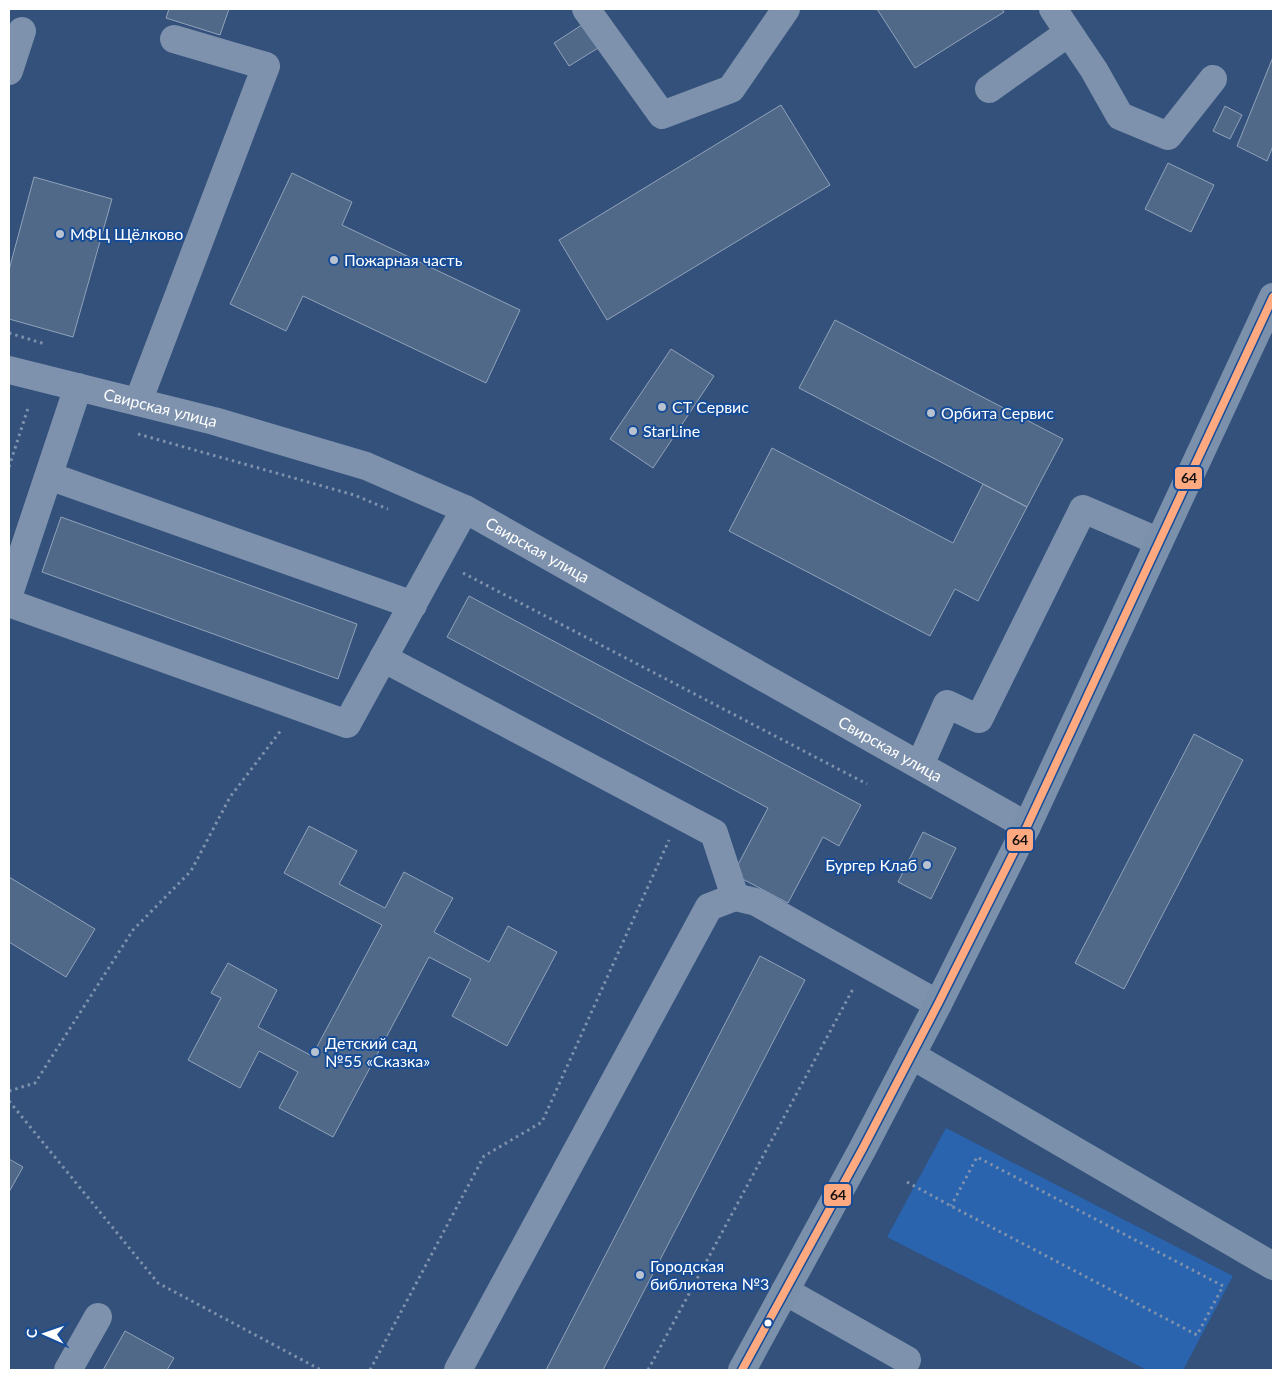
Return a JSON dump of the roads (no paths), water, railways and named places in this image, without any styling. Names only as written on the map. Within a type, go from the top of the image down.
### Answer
[{"type":"main road","points":[[742,1370],[911,1056],[1027,826],[1273,297]]},
{"type":"main road","points":[[911,1056],[1273,1266]]},
{"type":"street","points":[[586,9],[662,115],[731,90],[786,9]]},
{"type":"street","points":[[1053,9],[1094,70],[1120,116],[1168,136],[1213,79]]},
{"type":"street","points":[[9,71],[22,31]]},
{"type":"street","points":[[989,89],[1068,32]]},
{"type":"street","points":[[138,402],[266,66],[174,39]]},
{"type":"street","name":"Свирская улица","points":[[9,370],[214,421],[366,466],[466,509],[1027,826]]},
{"type":"street","points":[[9,594],[16,550],[49,476],[78,387]]},
{"type":"street","points":[[49,476],[413,605]]},
{"type":"street","points":[[9,603],[348,724],[466,509]]},
{"type":"street","points":[[920,765],[947,704],[978,719],[1083,509],[1159,542]]},
{"type":"street","points":[[383,658],[714,833],[735,897]]},
{"type":"street","points":[[458,1370],[709,907],[735,897],[756,902],[938,1004]]},
{"type":"street","points":[[785,1291],[907,1360]]},
{"type":"street","points":[[68,1370],[98,1318]]},
{"type":"place","name":"МФЦ Щёлково","points":[[60,234]]},
{"type":"place","name":"Пожарная часть","points":[[334,260]]},
{"type":"place","name":"СТ Сервис","points":[[662,407]]},
{"type":"place","name":"Орбита Сервис","points":[[931,413]]},
{"type":"place","name":"StarLine","points":[[633,431]]},
{"type":"place","name":"Бургер Клаб","points":[[927,865]]},
{"type":"place","name":"Детский сад №55 «Сказка»","points":[[315,1052]]},
{"type":"place","name":"Городская библиотека №3","points":[[640,1275]]}]
